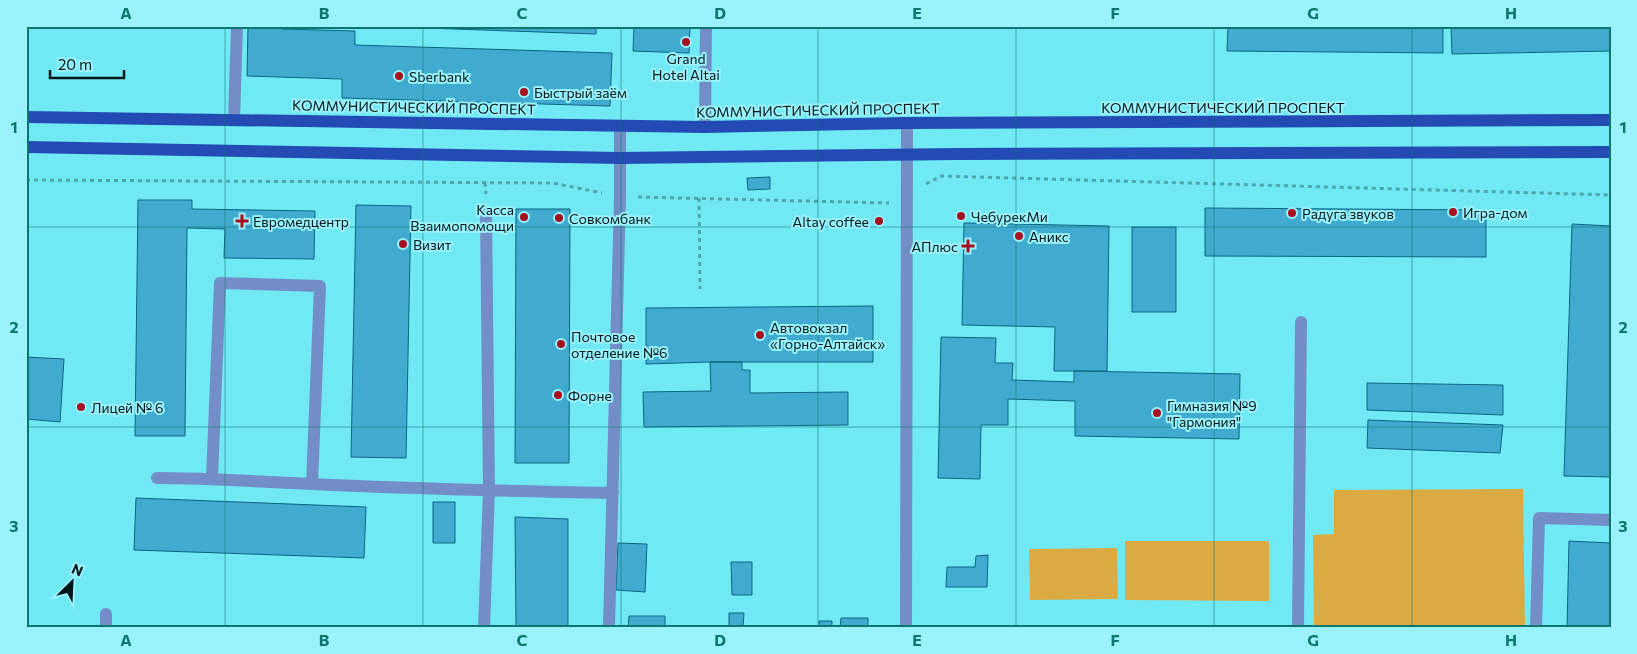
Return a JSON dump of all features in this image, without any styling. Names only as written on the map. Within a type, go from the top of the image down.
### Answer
[{"type":"main road","name":"КОММУНИСТИЧЕСКИЙ ПРОСПЕКТ","points":[[26,117],[705,127],[907,122],[1611,120]]},
{"type":"main road","points":[[26,147],[620,158],[907,154],[1611,152]]},
{"type":"street","points":[[234,119],[237,26]]},
{"type":"street","points":[[705,127],[706,26]]},
{"type":"street","points":[[906,628],[907,122]]},
{"type":"street","points":[[609,628],[620,196],[620,126]]},
{"type":"street","points":[[484,628],[489,490],[486,212]]},
{"type":"street","points":[[212,478],[220,284],[320,286],[312,484]]},
{"type":"street","points":[[1298,628],[1301,322]]},
{"type":"street","points":[[157,478],[212,478],[312,484],[613,493]]},
{"type":"street","points":[[1536,628],[1538,518],[1611,520]]},
{"type":"street","points":[[106,614],[106,628]]},
{"type":"path","points":[[26,180],[553,183],[620,196],[889,203],[941,176],[1611,195]]},
{"type":"path","points":[[699,198],[700,288]]},
{"type":"shaded area","points":[[1523,489],[1525,628],[1314,628],[1313,535],[1334,534],[1334,490]]},
{"type":"shaded area","points":[[1125,541],[1269,541],[1269,601],[1125,600]]},
{"type":"shaded area","points":[[1117,548],[1118,599],[1030,600],[1029,549]]},
{"type":"building","points":[[248,26],[282,26],[282,29],[355,31],[355,45],[612,53],[610,106],[342,98],[342,79],[247,76]]},
{"type":"building","points":[[369,26],[596,26],[596,34]]},
{"type":"building","points":[[634,26],[690,26],[689,53],[633,51]]},
{"type":"building","points":[[1228,26],[1443,26],[1443,53],[1227,51]]},
{"type":"building","points":[[1451,26],[1611,26],[1611,51],[1452,54]]},
{"type":"building","points":[[770,177],[770,189],[748,190],[747,178]]},
{"type":"building","points":[[138,200],[192,200],[192,209],[315,211],[314,259],[224,258],[225,229],[187,228],[185,436],[135,436]]},
{"type":"building","points":[[356,205],[411,206],[406,458],[351,457]]},
{"type":"building","points":[[1205,208],[1486,210],[1486,257],[1205,256]]},
{"type":"building","points":[[516,209],[570,209],[569,463],[515,463]]},
{"type":"building","points":[[964,223],[1109,226],[1107,371],[1054,371],[1055,327],[962,325]]},
{"type":"building","points":[[1572,224],[1611,226],[1611,477],[1564,476]]},
{"type":"building","points":[[1132,227],[1176,227],[1176,312],[1132,312]]},
{"type":"building","name":"Автовокзал «Горно-Алтайск»","points":[[873,306],[873,362],[646,364],[646,308]]},
{"type":"building","name":"Гимназия №9 \"Гармония\"","points":[[941,337],[996,338],[995,363],[1013,363],[1012,380],[1074,382],[1074,371],[1240,374],[1239,439],[1075,436],[1075,401],[1008,399],[1008,425],[981,425],[980,479],[938,478]]},
{"type":"building","points":[[26,357],[64,359],[60,422],[26,419]]},
{"type":"building","points":[[710,362],[742,362],[742,370],[750,370],[750,393],[848,392],[848,425],[644,427],[643,392],[711,391]]},
{"type":"building","points":[[1367,383],[1503,385],[1503,415],[1367,410]]},
{"type":"building","points":[[1368,420],[1503,425],[1500,453],[1367,448]]},
{"type":"building","points":[[136,498],[366,507],[364,558],[134,550]]},
{"type":"building","points":[[433,502],[455,502],[455,543],[433,543]]},
{"type":"building","points":[[515,517],[568,519],[568,628],[516,628]]},
{"type":"building","points":[[1569,541],[1611,543],[1611,628],[1567,628]]},
{"type":"building","points":[[618,543],[647,544],[645,592],[616,590]]},
{"type":"building","points":[[988,555],[987,587],[946,587],[947,567],[975,567],[976,556]]},
{"type":"building","points":[[731,562],[752,562],[752,595],[732,595]]},
{"type":"building","points":[[729,613],[744,613],[743,628],[729,628]]},
{"type":"building","points":[[629,616],[665,616],[665,628],[628,628]]},
{"type":"building","points":[[841,618],[868,618],[868,628],[840,628]]},
{"type":"building","points":[[819,621],[832,621],[832,628],[819,628]]},
{"type":"place","name":"Grand Hotel Altai","points":[[686,42]]},
{"type":"place","name":"Sberbank","points":[[399,76]]},
{"type":"place","name":"Быстрый заём","points":[[524,92]]},
{"type":"place","name":"Игра-дом","points":[[1453,212]]},
{"type":"place","name":"Радуга звуков","points":[[1292,213]]},
{"type":"place","name":"ЧебурекМи","points":[[961,216]]},
{"type":"place","name":"Касса Взаимопомощи","points":[[524,217]]},
{"type":"place","name":"Совкомбанк","points":[[559,218]]},
{"type":"place","name":"Евромедцентр","points":[[242,221]]},
{"type":"place","name":"Altay coffee","points":[[879,221]]},
{"type":"place","name":"Аникс","points":[[1019,236]]},
{"type":"place","name":"Визит","points":[[403,244]]},
{"type":"place","name":"АПлюс","points":[[968,246]]},
{"type":"place","name":"Автовокзал «Горно-Алтайск»","points":[[760,335]]},
{"type":"place","name":"Почтовое отделение №6","points":[[561,344]]},
{"type":"place","name":"Форне","points":[[558,395]]},
{"type":"place","name":"Лицей № 6","points":[[81,407]]},
{"type":"place","name":"Гимназия №9 \"Гармония\"","points":[[1157,413]]}]
